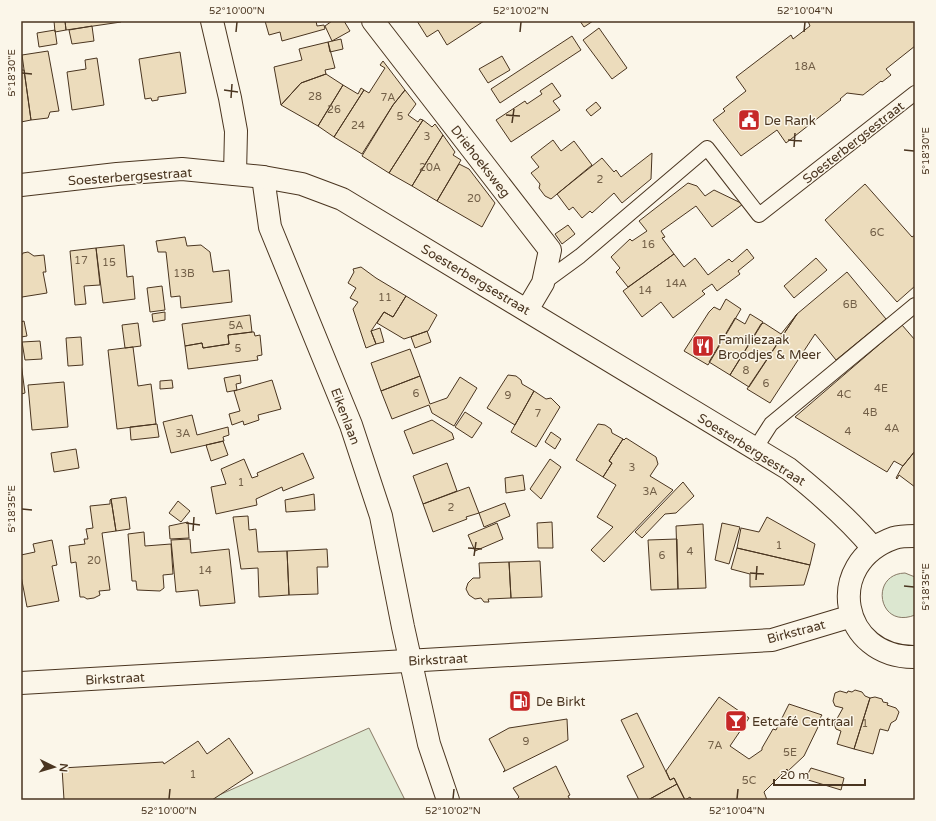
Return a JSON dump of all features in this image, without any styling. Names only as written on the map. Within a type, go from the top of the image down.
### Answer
[{"type":"street","points":[[212,21],[236,131],[235,174]]},
{"type":"street","name":"Driehoeksweg","points":[[373,21],[550,250],[543,283],[527,310]]},
{"type":"street","name":"Soesterbergsestraat","points":[[21,185],[117,174],[182,169],[263,177],[302,184],[342,199],[789,469],[816,490],[861,533],[873,548]]},
{"type":"street","name":"Eikenlaan","points":[[263,177],[270,227],[351,425],[381,516],[410,661],[429,744],[448,800]]},
{"type":"street","points":[[915,536],[895,537],[873,548],[862,557],[853,573],[848,591],[849,610],[856,627],[867,641],[883,652],[901,657],[915,657]]},
{"type":"street","name":"Birkstraat","points":[[21,683],[772,640],[852,616]]},
{"type":"lane","name":"Soesterbergsestraat","points":[[543,283],[580,256],[707,148],[759,215],[915,93]]},
{"type":"lane","points":[[755,449],[770,424],[915,305]]},
{"type":"green space","points":[[905,573],[915,577],[915,615],[902,618],[893,615],[886,609],[883,600],[883,591],[886,582],[894,576]]},
{"type":"green space","points":[[369,728],[405,800],[208,800]]},
{"type":"building","points":[[54,21],[65,21],[66,30],[55,32]]},
{"type":"building","points":[[65,21],[120,21],[121,22],[66,30]]},
{"type":"building","points":[[265,21],[316,21],[317,26],[324,25],[325,29],[282,41],[280,32],[269,35]]},
{"type":"building","points":[[332,21],[344,21],[350,31],[332,41],[325,26]]},
{"type":"building","points":[[417,21],[484,21],[447,45],[438,30],[427,37]]},
{"type":"building","points":[[580,21],[593,21],[584,27]]},
{"type":"building","points":[[808,21],[915,21],[915,46],[886,69],[891,75],[863,95],[847,93],[840,99],[841,100],[786,143],[777,130],[741,156],[713,120],[725,111],[723,109],[746,91],[736,77],[791,35],[793,39],[810,26]]},
{"type":"building","points":[[92,26],[94,41],[72,44],[69,30]]},
{"type":"building","points":[[599,28],[627,68],[612,79],[583,40]]},
{"type":"building","points":[[55,30],[57,44],[39,47],[37,33]]},
{"type":"building","points":[[572,36],[581,50],[500,103],[491,89]]},
{"type":"building","points":[[341,39],[343,49],[330,52],[328,42]]},
{"type":"building","points":[[328,42],[335,68],[325,70],[326,74],[301,83],[281,105],[274,67],[302,60],[299,49]]},
{"type":"building","points":[[48,51],[59,111],[50,112],[48,118],[31,120],[22,55]]},
{"type":"building","points":[[180,52],[186,93],[158,97],[158,100],[152,101],[151,98],[145,99],[139,59]]},
{"type":"building","points":[[502,56],[510,70],[488,83],[479,69]]},
{"type":"building","points":[[97,58],[104,105],[72,110],[67,72],[86,69],[85,60]]},
{"type":"building","points":[[383,61],[405,90],[393,105],[362,154],[334,137],[364,90],[369,93],[385,68],[380,65]]},
{"type":"building","points":[[21,70],[24,70],[31,120],[21,122]]},
{"type":"building","points":[[326,74],[343,85],[318,126],[281,105],[301,83]]},
{"type":"building","points":[[552,83],[561,96],[553,101],[560,110],[511,142],[496,120],[525,101],[527,104],[542,94],[540,91]]},
{"type":"building","points":[[343,85],[358,94],[361,88],[364,90],[334,137],[318,126]]},
{"type":"building","points":[[405,90],[416,104],[408,115],[418,122],[420,119],[423,120],[389,173],[362,156],[393,105]]},
{"type":"building","points":[[596,102],[601,108],[591,116],[586,110]]},
{"type":"building","points":[[423,120],[432,127],[435,124],[443,135],[412,186],[389,173]]},
{"type":"building","points":[[443,135],[455,152],[453,155],[461,160],[437,201],[412,186]]},
{"type":"building","points":[[553,140],[561,151],[574,141],[592,165],[551,199],[545,196],[539,188],[540,184],[531,173],[539,167],[531,157]]},
{"type":"building","points":[[652,153],[651,179],[622,203],[614,193],[592,213],[590,211],[582,218],[573,207],[569,210],[557,194],[602,158],[614,172],[616,170],[621,177]]},
{"type":"building","points":[[459,164],[469,169],[495,203],[482,227],[437,201]]},
{"type":"building","points":[[688,183],[697,186],[705,196],[714,190],[743,204],[712,227],[696,206],[661,231],[665,237],[662,238],[674,254],[628,287],[616,272],[620,268],[611,257],[630,239],[632,241],[647,231],[639,221]]},
{"type":"building","points":[[865,184],[912,237],[915,235],[915,286],[897,302],[825,220]]},
{"type":"building","points":[[568,225],[575,234],[562,244],[555,234]]},
{"type":"building","points":[[185,237],[187,246],[201,245],[210,252],[213,272],[229,270],[232,302],[181,308],[180,296],[171,297],[166,252],[158,252],[156,241]]},
{"type":"building","points":[[124,245],[127,277],[133,276],[135,299],[103,303],[96,248]]},
{"type":"building","points":[[96,248],[100,285],[84,286],[86,304],[75,305],[70,251]]},
{"type":"building","points":[[747,249],[754,258],[738,271],[740,274],[717,291],[712,284],[702,291],[705,294],[673,318],[661,302],[642,317],[623,291],[674,254],[684,267],[695,258],[708,275],[729,259],[732,262]]},
{"type":"building","points":[[28,252],[34,256],[44,255],[46,272],[43,272],[47,293],[22,297],[21,299],[21,256],[23,253]]},
{"type":"building","points":[[816,258],[827,270],[794,298],[784,286]]},
{"type":"building","points":[[361,267],[406,296],[393,317],[384,312],[371,331],[376,344],[366,348],[353,309],[358,302],[350,298],[356,288],[348,283],[354,272],[353,269]]},
{"type":"building","points":[[847,272],[886,319],[836,360],[815,334],[770,403],[747,389],[797,314]]},
{"type":"building","points":[[162,286],[165,310],[150,312],[147,288]]},
{"type":"building","points":[[406,296],[437,315],[428,331],[404,339],[377,323],[384,312],[393,317]]},
{"type":"building","points":[[726,299],[741,309],[708,365],[684,351],[709,312],[714,307],[720,310]]},
{"type":"building","points":[[165,312],[165,320],[153,322],[152,314]]},
{"type":"building","points":[[750,314],[763,322],[730,375],[709,362],[735,318],[745,324]]},
{"type":"building","points":[[797,314],[749,387],[730,375],[761,324],[764,323],[781,334]]},
{"type":"building","points":[[250,315],[252,332],[228,335],[229,344],[203,348],[202,343],[185,346],[182,324]]},
{"type":"building","points":[[24,321],[27,336],[21,337],[21,322]]},
{"type":"building","points":[[138,323],[141,346],[125,348],[122,325]]},
{"type":"building","points":[[902,325],[915,340],[915,451],[903,466],[894,461],[887,472],[795,417]]},
{"type":"building","points":[[380,328],[384,342],[376,344],[371,331]]},
{"type":"building","points":[[427,331],[431,342],[415,348],[411,337]]},
{"type":"building","points":[[254,332],[255,336],[260,335],[262,355],[257,356],[258,360],[188,369],[185,346],[202,343],[203,348],[229,344],[228,335]]},
{"type":"building","points":[[81,337],[83,365],[68,366],[66,338]]},
{"type":"building","points":[[40,341],[42,359],[25,360],[22,342]]},
{"type":"building","points":[[133,347],[138,386],[151,384],[156,424],[117,429],[108,350]]},
{"type":"building","points":[[410,349],[420,376],[381,391],[371,363]]},
{"type":"building","points":[[21,363],[25,393],[21,394]]},
{"type":"building","points":[[240,375],[241,383],[236,384],[237,390],[227,392],[224,378]]},
{"type":"building","points":[[508,375],[516,376],[521,380],[522,384],[534,391],[515,425],[487,408]]},
{"type":"building","points":[[420,376],[430,404],[447,398],[460,377],[477,388],[454,426],[432,413],[429,405],[392,419],[381,391]]},
{"type":"building","points":[[172,380],[173,388],[160,389],[160,381]]},
{"type":"building","points":[[272,380],[281,409],[258,415],[259,420],[244,425],[243,421],[232,425],[229,414],[240,411],[234,391]]},
{"type":"building","points":[[64,382],[68,427],[32,430],[28,385]]},
{"type":"building","points":[[534,391],[546,399],[551,398],[560,407],[536,447],[511,432]]},
{"type":"building","points":[[465,412],[482,423],[472,438],[455,427]]},
{"type":"building","points":[[192,415],[197,435],[228,427],[229,435],[223,437],[224,441],[171,453],[163,422]]},
{"type":"building","points":[[432,420],[452,433],[454,439],[413,454],[404,431]]},
{"type":"building","points":[[157,424],[159,437],[131,440],[130,427]]},
{"type":"building","points":[[598,424],[605,425],[611,429],[612,433],[623,439],[609,461],[612,463],[603,477],[576,460]]},
{"type":"building","points":[[551,432],[561,439],[555,449],[545,442]]},
{"type":"building","points":[[626,438],[656,457],[658,464],[650,476],[673,490],[604,562],[591,550],[613,527],[597,517],[616,485],[603,477],[612,463],[609,461],[623,439],[624,440]]},
{"type":"building","points":[[223,441],[228,455],[211,461],[206,445]]},
{"type":"building","points":[[76,449],[79,468],[54,472],[51,453]]},
{"type":"building","points":[[915,451],[915,487],[899,475],[897,479],[896,478],[902,467]]},
{"type":"building","points":[[303,453],[314,478],[283,491],[282,487],[256,499],[257,505],[216,514],[211,487],[226,484],[221,469],[244,459],[252,478],[258,476],[257,473]]},
{"type":"building","points":[[550,459],[561,467],[541,499],[530,489]]},
{"type":"building","points":[[447,463],[457,491],[423,504],[413,476]]},
{"type":"building","points":[[523,475],[525,490],[506,493],[505,478]]},
{"type":"building","points":[[683,482],[694,496],[676,513],[665,514],[642,538],[635,532]]},
{"type":"building","points":[[469,487],[479,513],[466,517],[467,519],[433,532],[423,504]]},
{"type":"building","points":[[314,494],[315,510],[286,512],[285,500]]},
{"type":"building","points":[[126,497],[130,529],[116,531],[111,499]]},
{"type":"building","points":[[111,499],[116,531],[102,533],[110,590],[99,591],[100,595],[87,599],[80,597],[76,562],[71,563],[69,546],[85,544],[84,539],[88,539],[86,529],[93,528],[90,506],[110,504]]},
{"type":"building","points":[[178,501],[190,511],[181,522],[169,513]]},
{"type":"building","points":[[505,503],[510,516],[484,527],[479,513]]},
{"type":"building","points":[[248,516],[249,530],[256,529],[258,552],[287,551],[289,595],[259,597],[258,568],[241,569],[233,517]]},
{"type":"building","points":[[767,517],[815,544],[810,565],[737,548],[741,528],[759,532]]},
{"type":"building","points":[[188,522],[189,538],[170,539],[169,526]]},
{"type":"building","points":[[552,522],[553,548],[538,548],[537,523]]},
{"type":"building","points":[[497,523],[503,539],[475,551],[468,535]]},
{"type":"building","points":[[722,523],[740,527],[729,564],[715,560]]},
{"type":"building","points":[[703,524],[706,588],[678,589],[676,526]]},
{"type":"building","points":[[144,532],[145,546],[171,544],[173,574],[163,575],[164,588],[160,591],[137,590],[136,581],[132,581],[128,534]]},
{"type":"building","points":[[190,539],[191,553],[229,549],[235,603],[200,606],[198,590],[176,592],[171,540]]},
{"type":"building","points":[[677,539],[678,589],[651,590],[648,540]]},
{"type":"building","points":[[52,540],[57,565],[52,566],[59,601],[27,607],[21,576],[21,555],[35,552],[33,544]]},
{"type":"building","points":[[737,548],[810,565],[804,585],[750,587],[750,574],[731,569]]},
{"type":"building","points":[[327,549],[328,567],[317,567],[318,594],[289,595],[287,551]]},
{"type":"building","points":[[540,561],[542,597],[511,598],[509,562]]},
{"type":"building","points":[[509,562],[511,598],[488,599],[489,602],[484,602],[481,598],[475,599],[469,595],[466,589],[468,583],[473,578],[480,578],[479,563]]},
{"type":"building","points":[[855,690],[862,692],[865,696],[870,698],[854,749],[837,744],[841,731],[836,729],[834,724],[843,708],[835,706],[833,701],[835,693],[840,691],[847,693],[848,691],[852,692]]},
{"type":"building","points":[[719,697],[749,718],[730,746],[749,759],[762,750],[773,729],[776,730],[789,704],[822,715],[820,718],[824,719],[820,723],[804,756],[788,771],[787,769],[764,792],[767,800],[692,800],[690,797],[685,800],[674,778],[670,780],[666,771]]},
{"type":"building","points":[[875,697],[882,699],[883,702],[896,708],[899,712],[896,720],[891,723],[888,731],[880,729],[873,754],[854,749],[870,698]]},
{"type":"building","points":[[637,713],[670,780],[674,778],[677,784],[648,800],[639,800],[627,776],[644,767],[621,720]]},
{"type":"building","points":[[567,719],[568,740],[503,772],[505,770],[489,739],[509,728]]},
{"type":"building","points":[[229,738],[253,773],[212,800],[64,800],[62,768],[163,762],[164,764],[198,741],[207,754]]},
{"type":"building","points":[[556,766],[570,795],[568,796],[570,800],[516,800],[519,797],[513,788]]},
{"type":"building","points":[[811,768],[844,778],[841,790],[805,779]]},
{"type":"building","points":[[677,784],[685,800],[648,800]]},
{"type":"place","name":"De Rank","points":[[749,120]]},
{"type":"place","name":"Familiezaak Broodjes & Meer","points":[[703,346]]},
{"type":"place","name":"De Birkt","points":[[520,701]]},
{"type":"place","name":"Eetcafé Centraal","points":[[736,721]]}]
